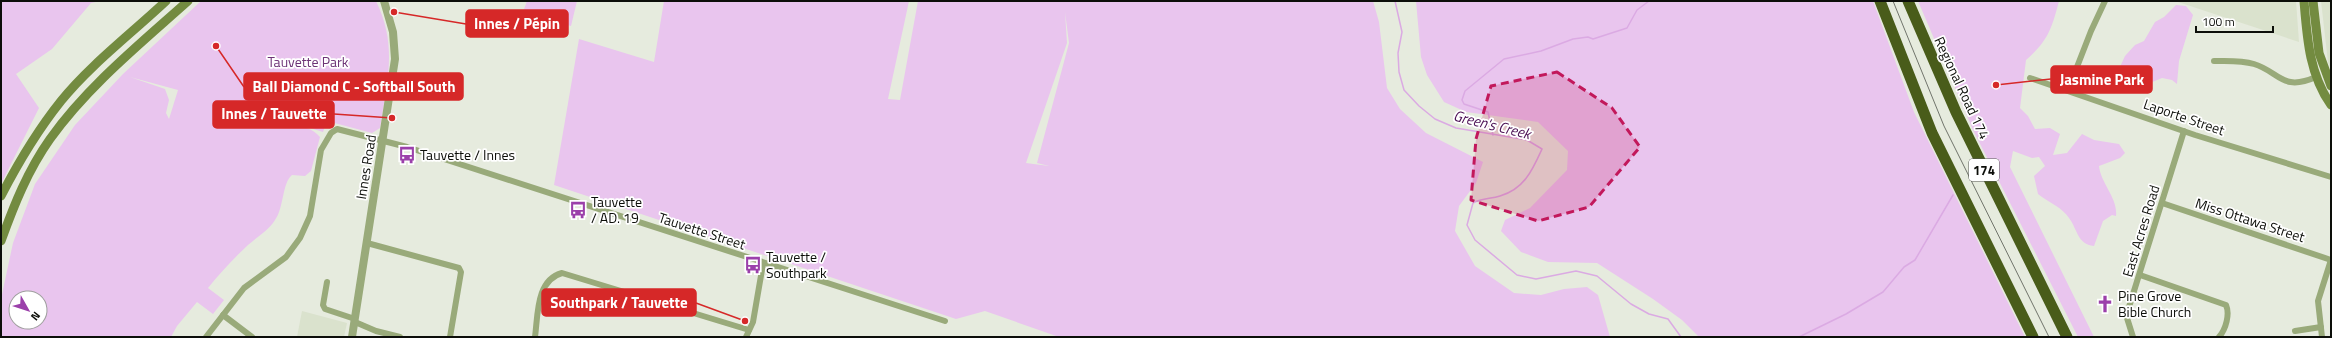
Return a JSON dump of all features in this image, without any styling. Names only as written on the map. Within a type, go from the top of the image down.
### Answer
[{"type":"highway","name":"174","points":[[1880,1],[1932,133],[2032,337]]},
{"type":"highway","name":"Regional Road 174","points":[[1908,1],[1956,112],[2067,337]]},
{"type":"main road","points":[[1,196],[28,146],[61,101],[106,56],[166,1]]},
{"type":"main road","points":[[1,241],[24,185],[50,140],[92,90],[188,1]]},
{"type":"main road","points":[[2304,1],[2307,36],[2316,77],[2331,104]]},
{"type":"main road","points":[[2313,1],[2319,53],[2331,86]]},
{"type":"street","name":"Innes Road","points":[[352,337],[395,59],[393,32],[385,1]]},
{"type":"street","points":[[2068,90],[2091,31],[2105,1]]},
{"type":"street","points":[[2214,61],[2243,61],[2255,64],[2284,80],[2296,82],[2316,77]]},
{"type":"street","name":"Laporte Street","points":[[2030,78],[2068,90],[2184,132],[2331,177]]},
{"type":"street","name":"Tauvette Street","points":[[206,337],[244,288],[286,257],[300,238],[310,216],[321,150],[331,132],[337,129],[383,141],[763,264],[945,321]]},
{"type":"street","name":"East Acres Road","points":[[2133,337],[2127,318],[2129,307],[2184,132]]},
{"type":"street","name":"Miss Ottawa Street","points":[[2162,204],[2331,260]]},
{"type":"street","points":[[367,243],[459,268],[461,272],[450,337]]},
{"type":"street","points":[[2322,337],[2318,301],[2331,260]]},
{"type":"street","points":[[746,337],[753,322],[763,264]]},
{"type":"street","points":[[535,337],[542,290],[548,280],[562,273],[749,330]]},
{"type":"street","points":[[2140,275],[2226,305],[2228,311],[2227,318],[2219,337]]},
{"type":"street","points":[[327,282],[323,306],[325,309],[355,320],[376,331],[400,337]]},
{"type":"street","points":[[223,315],[252,337]]},
{"type":"street","points":[[2295,331],[2321,327]]},
{"type":"highlighted area","points":[[1557,72],[1612,108],[1640,147],[1589,207],[1538,221],[1471,200],[1476,139],[1491,86]]},
{"type":"shaded area","points":[[2175,1],[2296,1],[2299,42]]},
{"type":"shaded area","points":[[2321,1],[2331,1],[2331,69],[2328,62]]},
{"type":"shaded area","points":[[302,311],[347,323],[344,337],[297,337]]},
{"type":"green space","points":[[1,1],[100,1],[91,3],[52,49],[16,74],[39,108],[1,184]]},
{"type":"green space","name":"Tauvette Park","points":[[201,1],[376,1],[383,17],[387,33],[389,64],[380,128],[372,133],[327,121],[323,132],[259,112],[257,119],[307,128],[320,137],[311,171],[305,176],[292,175],[286,184],[278,215],[272,224],[222,271],[208,288],[224,300],[213,314],[197,302],[177,326],[171,337],[1,337],[1,299],[13,243],[35,184],[75,125],[123,74]],"holes":[[[130,77],[178,90],[169,119],[166,113],[169,100],[165,89]]]},
{"type":"green space","points":[[527,1],[577,1],[571,26],[523,12]]},
{"type":"green space","points":[[664,1],[909,1],[888,99],[900,100],[918,1],[1373,1],[1379,22],[1387,88],[1400,109],[1426,133],[1483,162],[1476,183],[1459,206],[1455,231],[1475,266],[1514,293],[1541,295],[1564,289],[1587,287],[1598,295],[1610,337],[1059,337],[985,311],[956,319],[554,185],[579,39],[654,62]],"holes":[[[1065,12],[1069,43],[1037,163],[1049,166],[1026,163],[1067,43]]]},
{"type":"green space","points":[[1416,1],[1873,1],[1914,112],[2025,337],[1699,337],[1682,320],[1653,299],[1597,263],[1548,262],[1521,252],[1501,231],[1505,220],[1530,208],[1567,170],[1568,151],[1538,122],[1466,112],[1444,102],[1427,75],[1421,57]]},
{"type":"green space","points":[[1918,1],[2059,1],[2048,34],[2039,47],[2026,60],[2020,108],[2028,116],[2035,129],[2050,128],[2060,134],[2053,155],[2067,153],[2082,134],[2094,140],[2119,144],[2125,153],[2120,158],[2099,166],[2100,173],[2112,197],[2116,209],[2116,216],[2112,215],[2103,221],[2094,246],[2088,245],[2078,236],[2066,214],[2038,194],[2034,176],[2045,166],[2039,157],[2032,158],[2013,151],[2010,167],[2094,337],[2078,337],[1973,130]]},
{"type":"green space","points":[[2176,5],[2186,6],[2193,15],[2179,61],[2177,84],[2172,80],[2162,78],[2150,83],[2141,81],[2130,83],[2124,79],[2119,69],[2125,56],[2135,45],[2144,41],[2155,22],[2164,17]]},
{"type":"waterway","name":"Green's Creek","points":[[1395,1],[1402,32],[1398,53],[1399,72],[1404,90],[1419,106],[1435,119],[1456,128],[1527,140],[1542,149],[1531,172],[1515,189],[1500,196],[1473,203],[1467,225],[1475,240],[1517,275],[1536,279],[1576,271],[1597,276],[1631,304],[1649,314],[1668,319],[1681,337]]},
{"type":"waterway","points":[[1493,135],[1488,112],[1464,104],[1462,100],[1465,91],[1504,59],[1541,51],[1573,39],[1588,37],[1593,39],[1627,28],[1637,10],[1649,1]]},
{"type":"waterway","points":[[1799,337],[1846,314],[1883,292],[1904,267],[1915,260],[1953,195]]},
{"type":"tram line","points":[[1893,1],[1944,126],[2049,337]]},
{"type":"place","name":"Innes / Pépin","points":[[394,12]]},
{"type":"place","name":"Ball Diamond C - Softball South","points":[[216,46]]},
{"type":"place","name":"Jasmine Park","points":[[1996,85]]},
{"type":"place","name":"Innes / Tauvette","points":[[392,118]]},
{"type":"place","name":"Tauvette / Innes","points":[[407,155]]},
{"type":"place","name":"Tauvette / AD. 19","points":[[578,210]]},
{"type":"place","name":"Tauvette / Southpark","points":[[753,265]]},
{"type":"place","name":"Pine Grove Bible Church","points":[[2105,304]]},
{"type":"place","name":"Southpark / Tauvette","points":[[745,321]]}]
